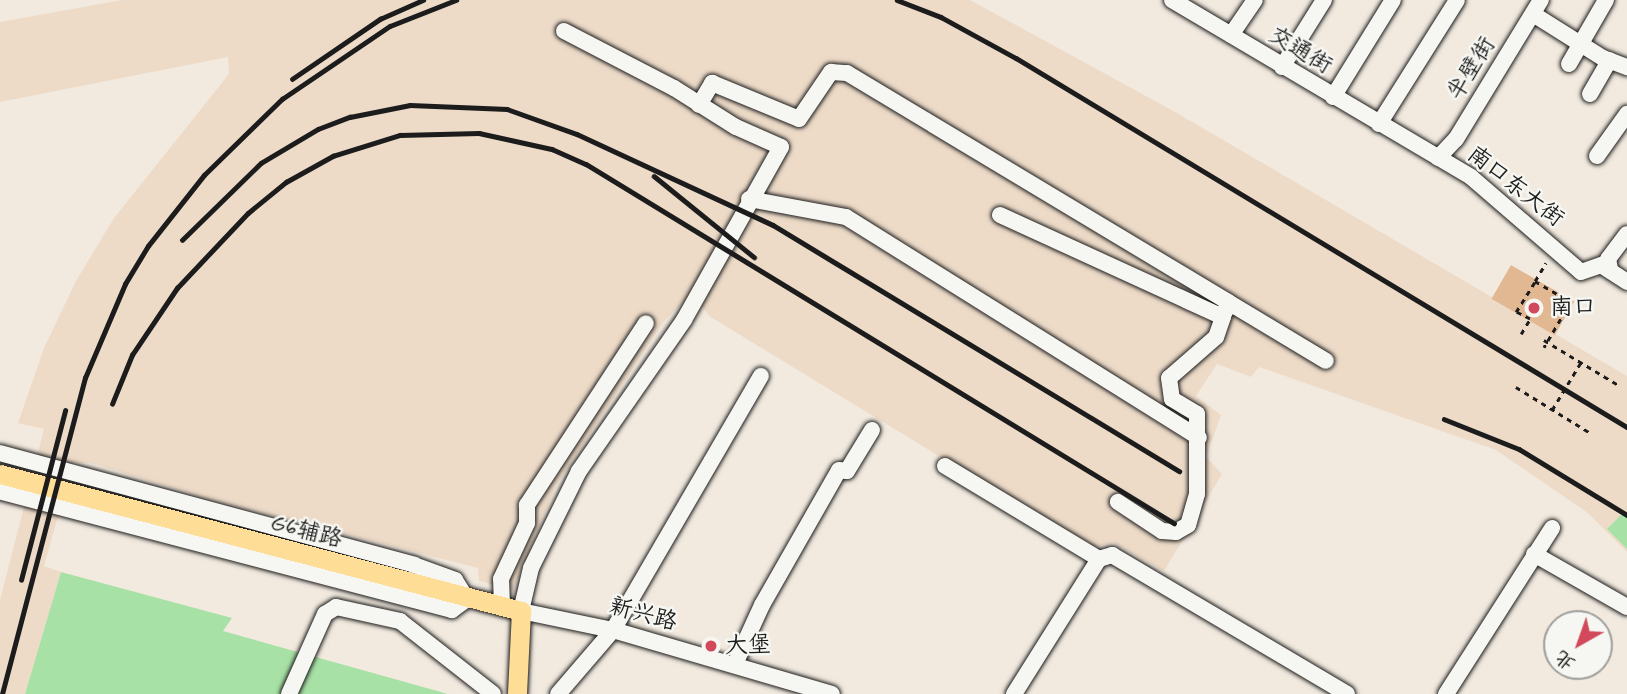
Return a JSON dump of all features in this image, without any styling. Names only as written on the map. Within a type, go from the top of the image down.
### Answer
[{"type":"main road","name":"G6辅路","points":[[0,474],[511,609]]},
{"type":"main road","points":[[511,609],[517,694]]},
{"type":"street","name":"交通街","points":[[1172,0],[1333,97]]},
{"type":"street","points":[[1231,35],[1255,0]]},
{"type":"street","points":[[1282,67],[1324,0]]},
{"type":"street","points":[[1333,97],[1393,0]]},
{"type":"street","points":[[1379,124],[1457,0]]},
{"type":"street","points":[[1569,64],[1606,0]]},
{"type":"street","points":[[1537,7],[1582,43],[1622,62],[1590,94]]},
{"type":"street","name":"半壁街","points":[[1438,158],[1456,139],[1537,7]]},
{"type":"street","points":[[511,609],[579,471],[684,320],[749,199],[781,147],[564,31]]},
{"type":"street","points":[[699,105],[712,83],[799,119],[831,72],[847,73],[1226,310],[1326,362]]},
{"type":"street","name":"南口东大街","points":[[1333,97],[1471,177],[1581,271],[1601,265],[1610,269]]},
{"type":"street","points":[[1597,156],[1627,114]]},
{"type":"street","points":[[749,199],[846,218],[1199,438]]},
{"type":"street","points":[[1000,215],[1226,310]]},
{"type":"street","points":[[1627,234],[1608,259],[1610,269],[1627,282]]},
{"type":"street","points":[[1118,502],[1162,531],[1176,532],[1188,525],[1197,494],[1197,414],[1172,398],[1169,378],[1216,337],[1226,310]]},
{"type":"street","points":[[511,609],[501,579],[527,523],[527,505],[646,323]]},
{"type":"street","points":[[558,694],[613,630],[761,376]]},
{"type":"street","points":[[735,664],[762,606],[839,470],[846,471],[872,430]]},
{"type":"street","points":[[0,453],[414,565],[455,580],[467,599],[452,610],[0,491]]},
{"type":"street","points":[[946,466],[1099,559]]},
{"type":"street","points":[[1446,694],[1552,528]]},
{"type":"street","points":[[1534,554],[1627,607]]},
{"type":"street","points":[[1014,694],[1099,559],[1112,555],[1347,694]]},
{"type":"street","points":[[400,621],[421,600]]},
{"type":"street","points":[[289,694],[325,614],[336,607],[400,621],[493,694]]},
{"type":"street","name":"新兴路","points":[[511,609],[613,630],[832,694]]},
{"type":"path","points":[[1521,334],[1530,319],[1516,312],[1556,247]]},
{"type":"path","points":[[1535,281],[1571,302],[1544,348]]},
{"type":"path","points":[[1544,340],[1620,387]]},
{"type":"path","points":[[1552,410],[1581,362]]},
{"type":"path","points":[[1516,387],[1592,434]]},
{"type":"shaded area","points":[[122,0],[970,0],[1177,113],[1627,376],[1627,552],[1588,513],[1496,450],[1259,367],[1251,377],[1217,364],[1196,396],[1221,415],[1206,457],[1222,474],[1164,571],[1113,543],[1090,548],[709,316],[693,293],[664,321],[556,486],[513,590],[479,581],[478,568],[208,499],[91,463],[73,463],[44,566],[61,572],[25,694],[0,694],[0,600],[44,429],[18,423],[44,348],[76,281],[114,218],[229,74],[228,57],[0,102],[0,22]]},
{"type":"green space","points":[[1623,513],[1627,516],[1627,549],[1607,529]]},
{"type":"green space","points":[[61,572],[232,618],[223,631],[448,694],[25,694]]},
{"type":"building","points":[[1511,265],[1574,302],[1555,335],[1492,299]]},
{"type":"railway","points":[[292,79],[380,19],[423,0]]},
{"type":"railway","points":[[2,694],[85,378],[125,284],[148,246],[204,175],[282,99],[390,26],[456,0]]},
{"type":"railway","points":[[897,0],[941,17],[1016,58],[1627,427]]},
{"type":"railway","points":[[182,240],[261,163],[318,129],[350,117],[410,105],[507,109],[577,134],[773,225],[1179,471]]},
{"type":"railway","points":[[112,404],[132,355],[177,288],[248,213],[286,182],[333,156],[400,135],[479,133],[552,149],[586,164],[1174,523]]},
{"type":"railway","points":[[654,176],[754,257]]},
{"type":"railway","points":[[21,580],[65,411]]},
{"type":"railway","points":[[1444,419],[1519,449],[1627,515]]},
{"type":"place","name":"南口","points":[[1534,308]]},
{"type":"place","name":"大堡","points":[[711,646]]}]
